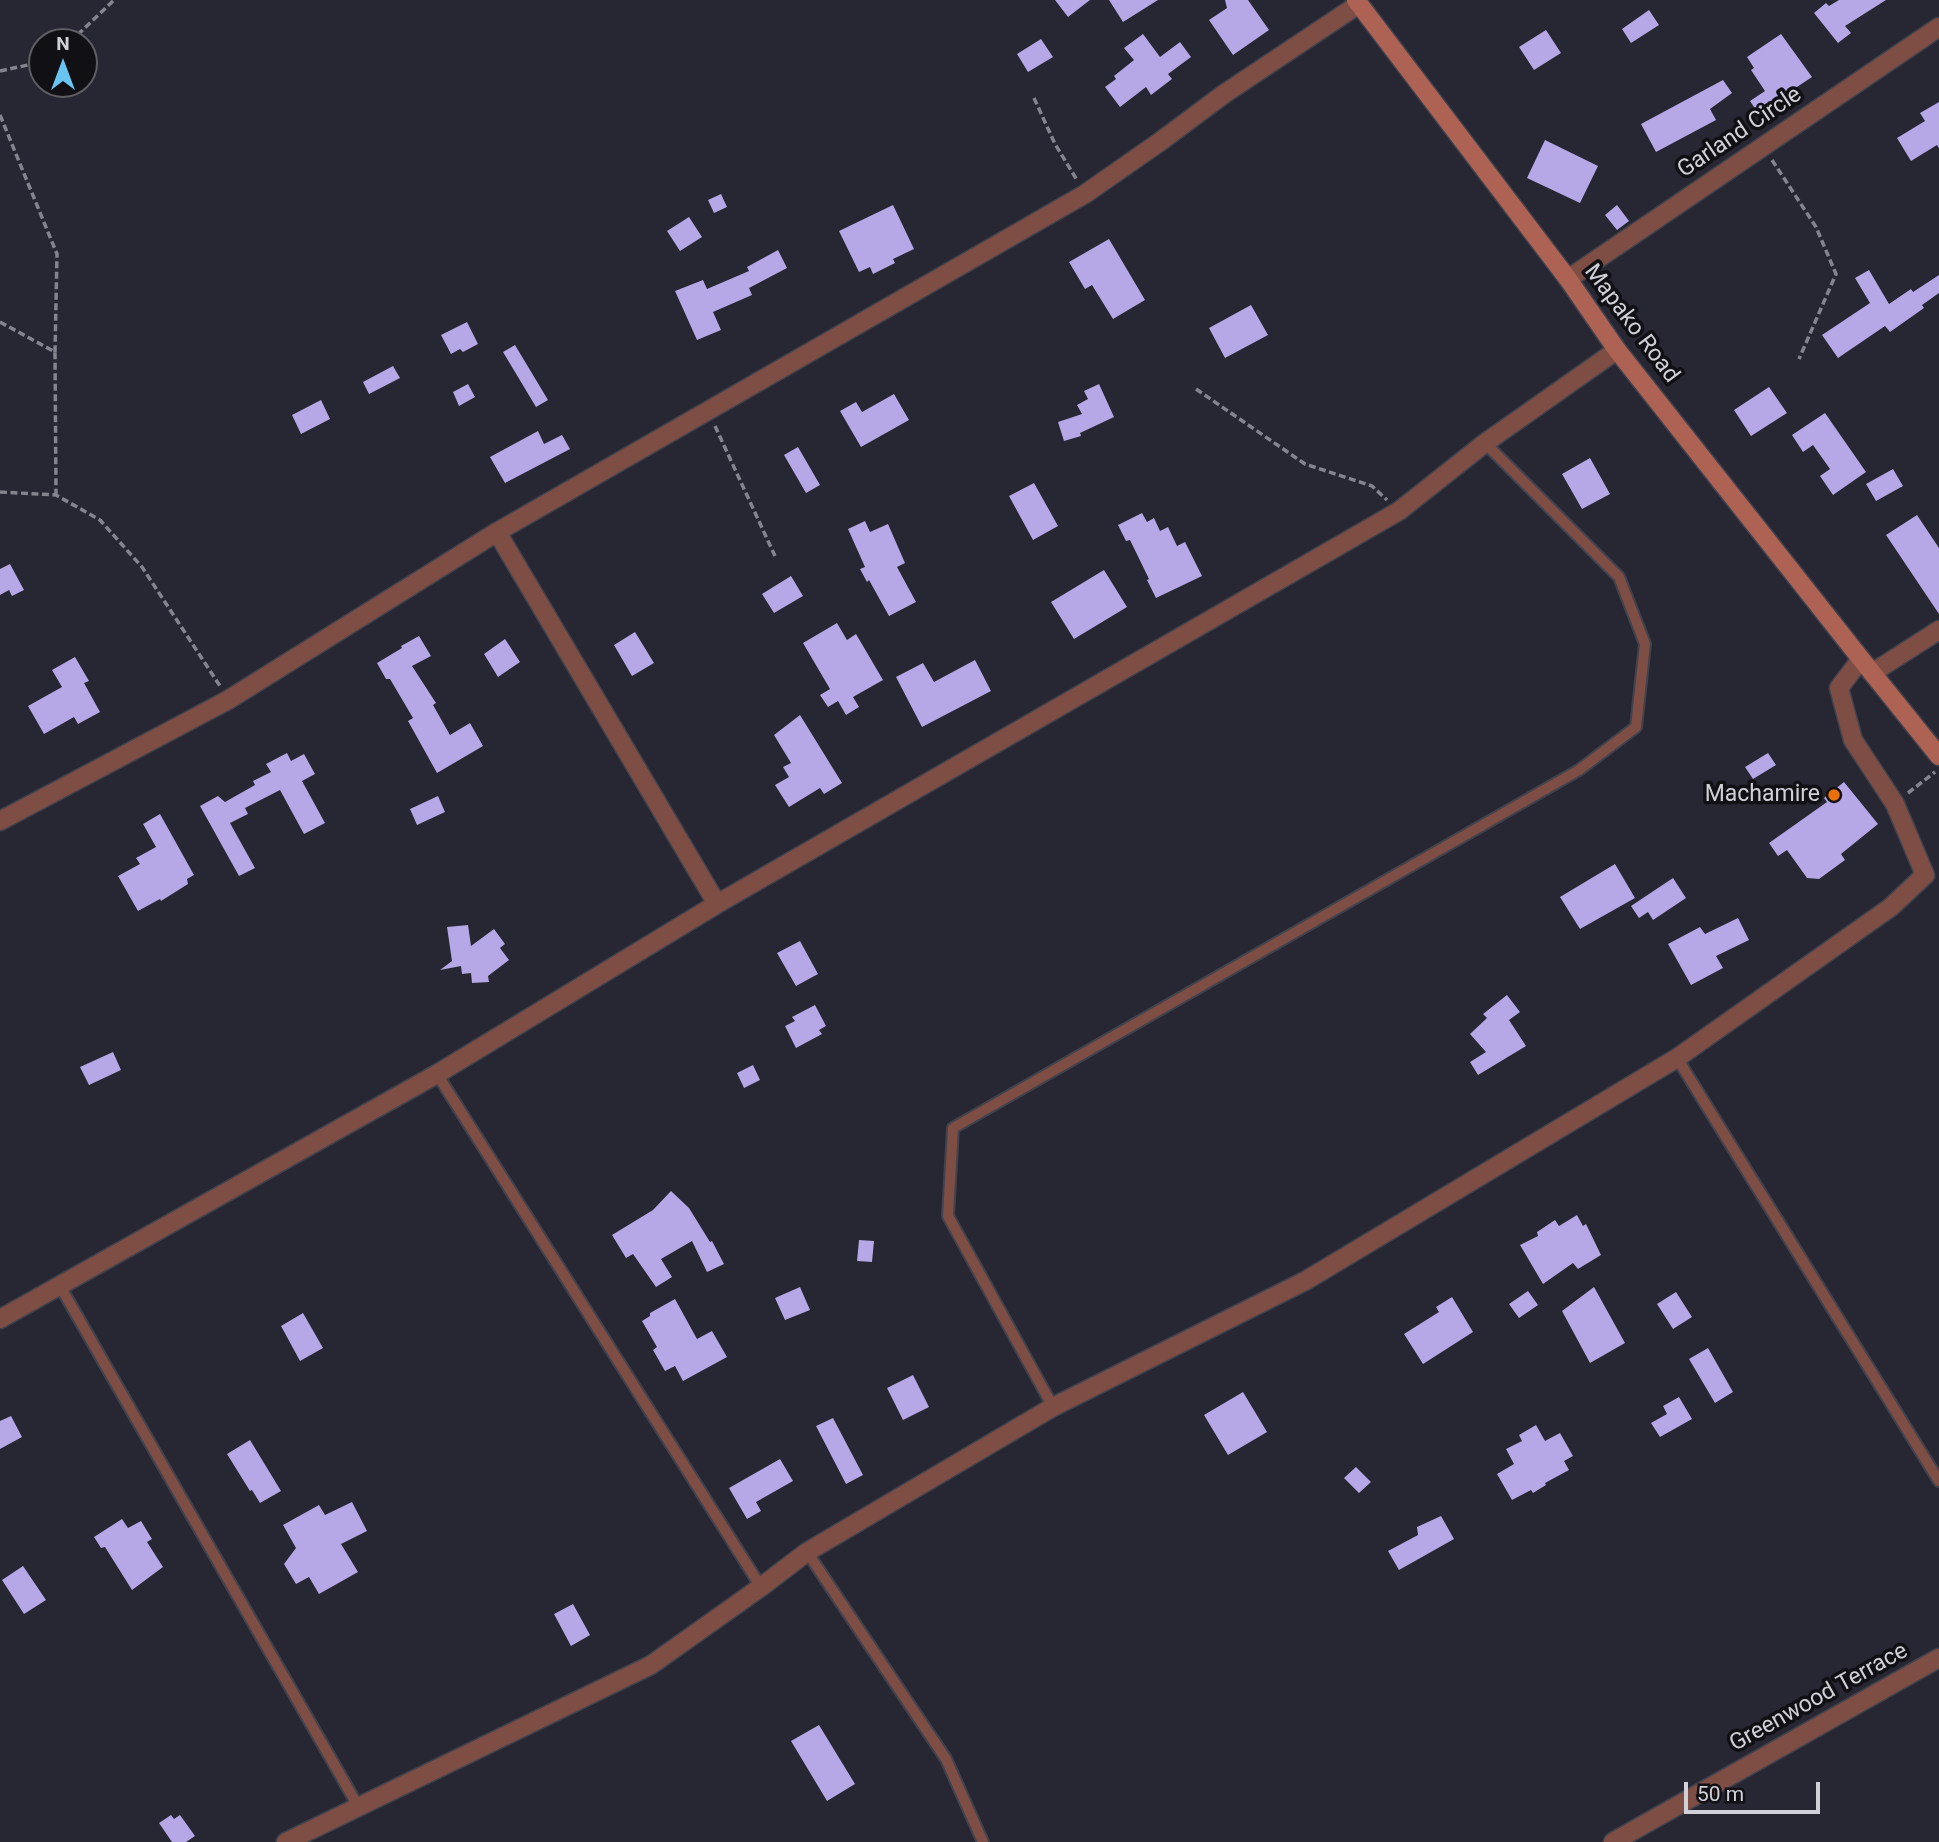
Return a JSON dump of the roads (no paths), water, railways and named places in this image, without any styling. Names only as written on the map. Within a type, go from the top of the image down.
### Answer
[{"type":"street","points":[[0,821],[228,700],[497,532],[1085,194],[1357,2]]},
{"type":"street","name":"Mapako Road","points":[[1357,2],[1568,279],[1618,350],[1939,756]]},
{"type":"street","name":"Garland Circle","points":[[1568,279],[1939,27]]},
{"type":"street","points":[[0,1319],[437,1074],[717,904],[1399,511],[1485,443],[1618,350]]},
{"type":"street","points":[[497,532],[717,904]]},
{"type":"street","points":[[1872,673],[1939,630]]},
{"type":"street","points":[[286,1842],[651,1665],[807,1552],[1053,1407],[1305,1281],[1677,1058],[1932,881],[1895,804],[1853,740],[1839,688],[1861,659]]},
{"type":"street","name":"Greenwood Terrace","points":[[1613,1842],[1939,1658]]},
{"type":"lane","points":[[1053,1407],[948,1216],[953,1128],[1567,777],[1636,727],[1645,644],[1619,577],[1485,443]]},
{"type":"lane","points":[[1677,1058],[1939,1481]]},
{"type":"lane","points":[[437,1074],[761,1587]]},
{"type":"lane","points":[[60,1286],[358,1806]]},
{"type":"lane","points":[[807,1552],[946,1759],[983,1842]]},
{"type":"place","name":"Machamire","points":[[1834,795]]}]
